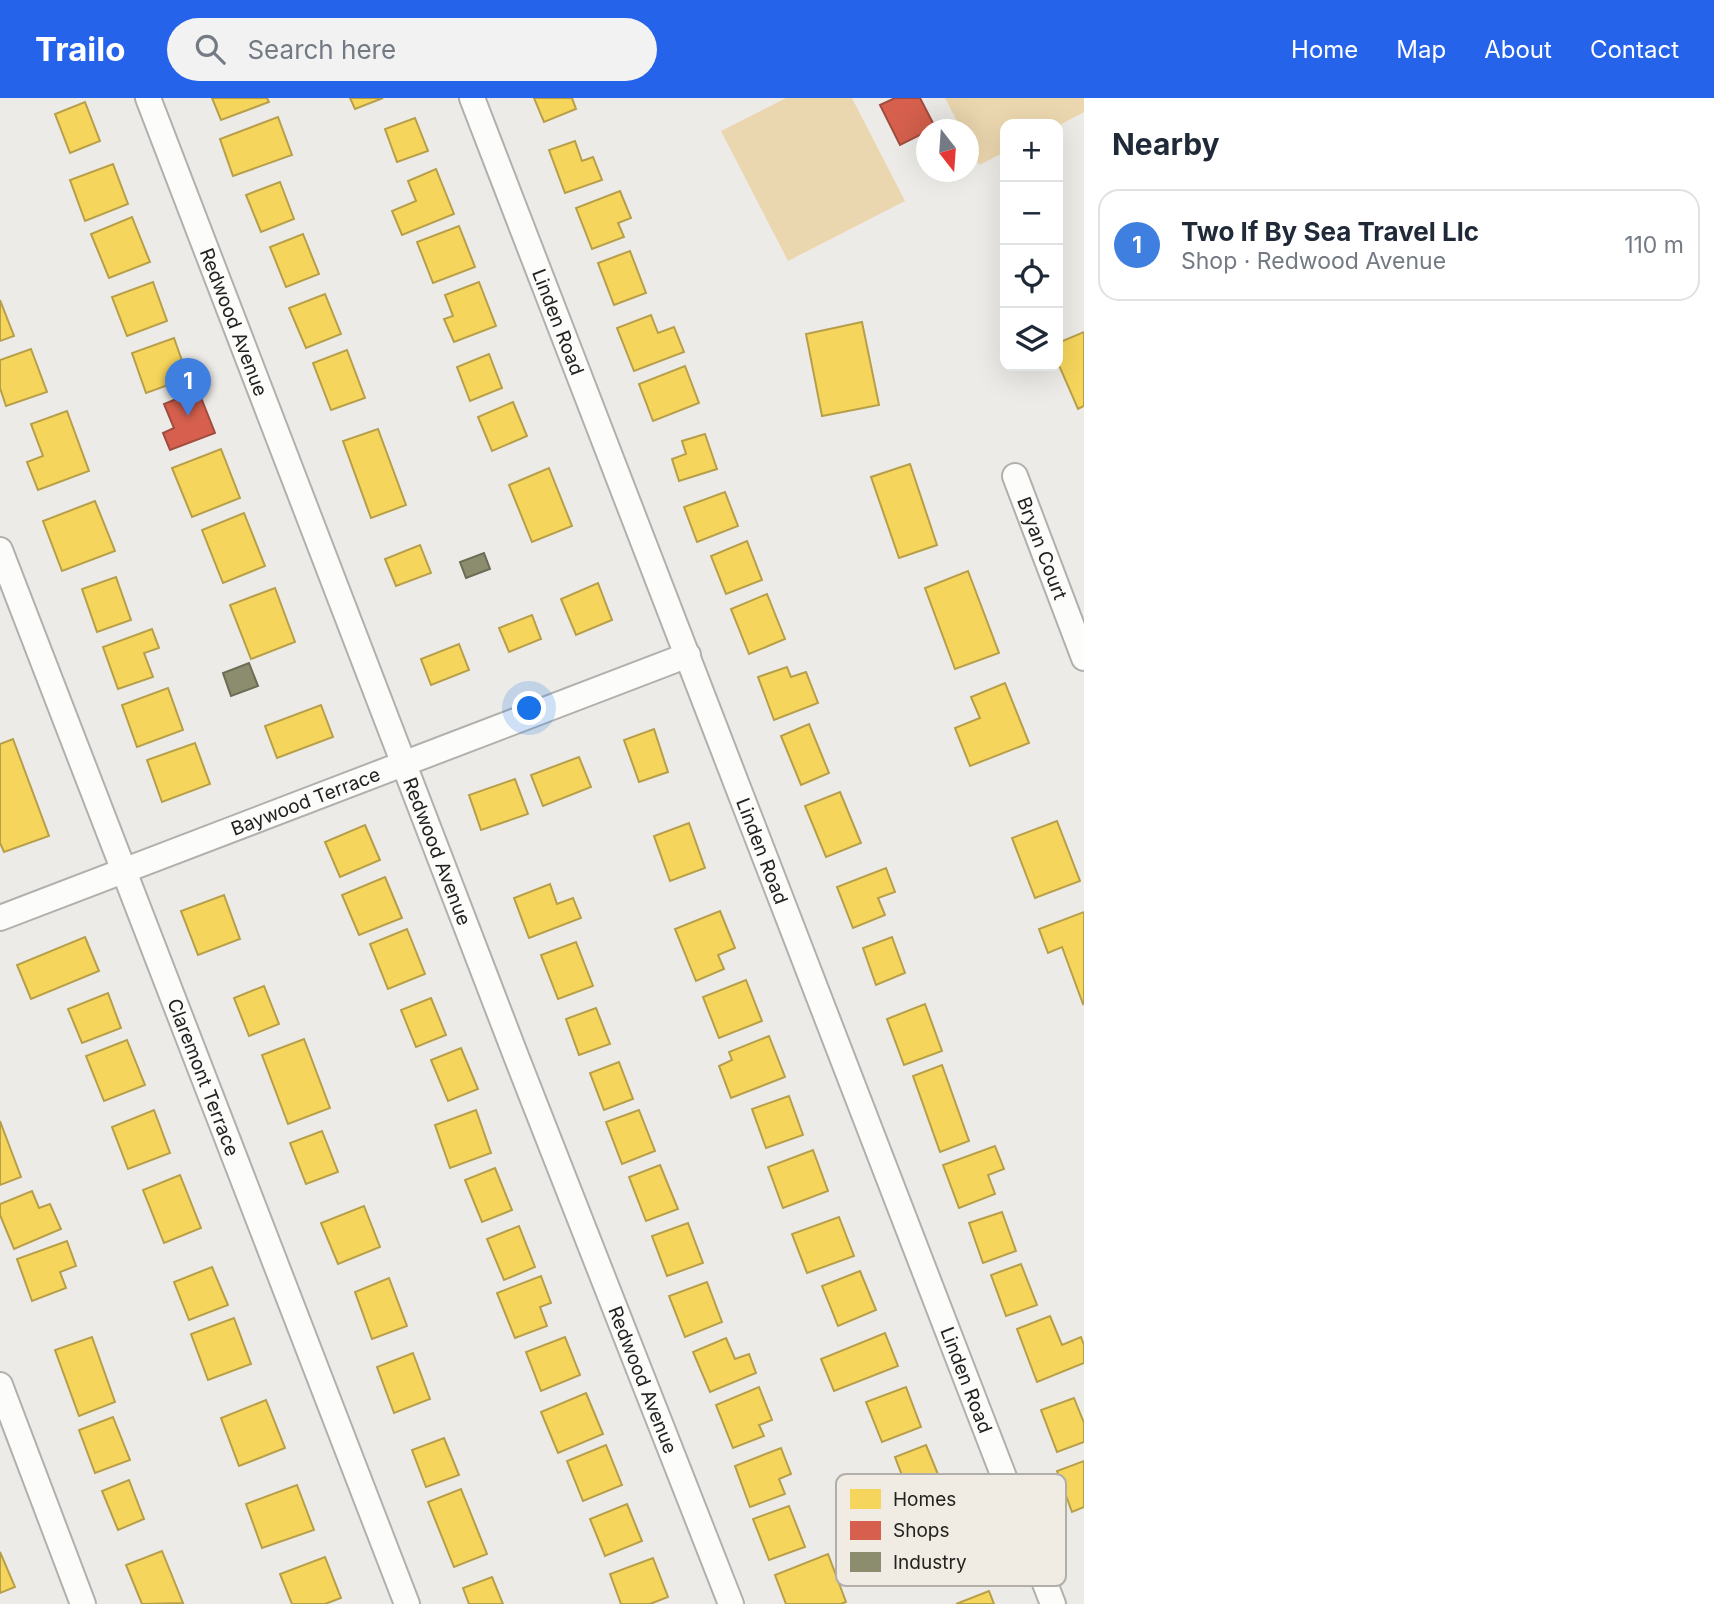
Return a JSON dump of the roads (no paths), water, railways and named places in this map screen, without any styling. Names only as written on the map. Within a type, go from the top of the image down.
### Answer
[{"type":"street","name":"Redwood Avenue","points":[[148,98],[516,1056],[731,1604]]},
{"type":"street","name":"Linden Road","points":[[472,98],[1002,1474]]},
{"type":"street","name":"Bryan Court","points":[[1015,476],[1084,658]]},
{"type":"street","name":"Claremont Terrace","points":[[0,550],[407,1604]]},
{"type":"street","name":"Baywood Terrace","points":[[0,918],[688,654]]},
{"type":"street","points":[[0,1385],[83,1604]]},
{"type":"street","name":"Linden Road","points":[[1046,1586],[1053,1604]]},
{"type":"place","name":"Two If By Sea Travel Llc","points":[[188,416]]}]
